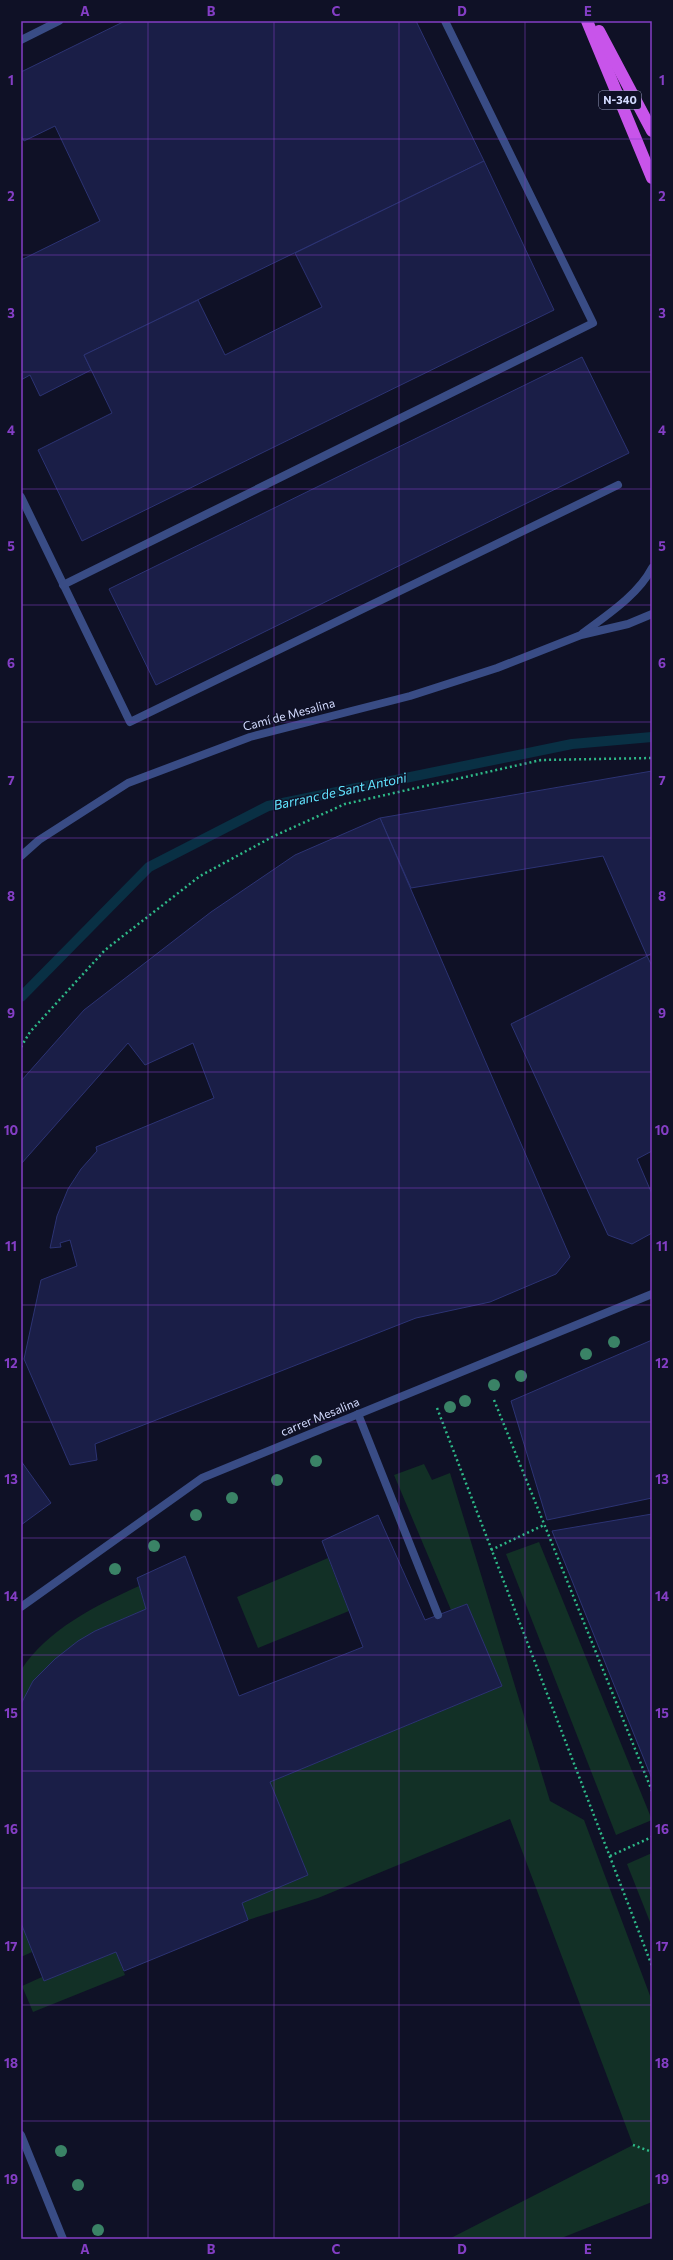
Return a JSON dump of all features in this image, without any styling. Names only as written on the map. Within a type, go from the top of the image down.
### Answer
[{"type":"highway","name":"N-340","points":[[587,21],[652,178]]},
{"type":"highway","name":"N-340","points":[[593,21],[652,131]]},
{"type":"street","points":[[21,40],[59,21]]},
{"type":"street","points":[[63,585],[593,323],[445,21]]},
{"type":"street","points":[[21,497],[130,722],[618,485]]},
{"type":"street","name":"Camí de Mesalina","points":[[581,635],[623,602],[649,574],[652,568]]},
{"type":"street","name":"Camí de Mesalina","points":[[21,856],[39,840],[128,783],[250,737],[410,696],[490,670],[581,635],[628,624],[652,614]]},
{"type":"street","name":"carrer Mesalina","points":[[21,1606],[202,1478],[652,1294]]},
{"type":"street","points":[[358,1414],[438,1616]]},
{"type":"street","points":[[21,2135],[64,2239]]},
{"type":"path","points":[[21,1047],[30,1032],[105,950],[200,876],[274,836],[345,804],[541,760],[652,758]]},
{"type":"path","points":[[494,1400],[652,1791]]},
{"type":"path","points":[[437,1408],[652,1966]]},
{"type":"path","points":[[492,1550],[544,1525]]},
{"type":"path","points":[[610,1856],[652,1837]]},
{"type":"path","points":[[633,2145],[652,2152]]},
{"type":"green space","points":[[424,1464],[432,1480],[450,1473],[550,1801],[584,1820],[652,2001],[652,2202],[559,2239],[449,2239],[633,2145],[510,1819],[318,1898],[248,1920],[242,1903],[308,1875],[270,1782],[502,1686],[467,1604],[451,1610],[394,1475]]},
{"type":"green space","points":[[539,1542],[652,1820],[616,1835],[506,1554]]},
{"type":"green space","points":[[328,1558],[349,1611],[258,1648],[237,1597]]},
{"type":"green space","points":[[139,1586],[146,1609],[95,1631],[78,1642],[33,1681],[21,1704],[21,1670],[32,1655],[45,1642],[74,1620],[89,1611]]},
{"type":"green space","points":[[652,1853],[652,1927],[627,1864]]},
{"type":"green space","points":[[21,1923],[32,1952],[21,1957]]},
{"type":"green space","points":[[116,1952],[125,1975],[33,2012],[22,1986],[42,1977],[44,1981]]},
{"type":"building","points":[[125,21],[416,21],[484,161],[84,355],[91,370],[40,396],[30,375],[21,380],[21,260],[100,221],[55,126],[24,141],[21,135],[21,72]]},
{"type":"building","points":[[484,161],[554,310],[82,541],[38,450],[112,413],[84,355],[198,300],[225,355],[322,307],[295,253]]},
{"type":"building","points":[[582,357],[629,453],[156,685],[109,589]]},
{"type":"building","points":[[652,771],[652,953],[647,956],[603,856],[411,888],[380,818]]},
{"type":"building","points":[[380,818],[570,1257],[556,1274],[490,1302],[416,1318],[95,1444],[97,1460],[70,1465],[24,1359],[41,1280],[77,1266],[70,1240],[60,1243],[61,1247],[50,1248],[57,1216],[68,1189],[81,1169],[97,1151],[96,1147],[214,1098],[193,1043],[145,1065],[128,1043],[21,1164],[21,1081],[84,1010],[211,912],[295,855]]},
{"type":"building","points":[[647,956],[652,966],[652,1151],[637,1159],[652,1194],[652,1233],[632,1244],[608,1235],[511,1024]]},
{"type":"building","points":[[652,1340],[652,1498],[547,1520],[511,1401]]},
{"type":"building","points":[[21,1461],[51,1503],[21,1525]]},
{"type":"building","points":[[652,1514],[652,1779],[552,1531]]},
{"type":"building","points":[[378,1515],[425,1620],[467,1604],[502,1686],[270,1782],[308,1875],[242,1903],[248,1920],[124,1971],[116,1952],[44,1981],[21,1923],[21,1704],[33,1681],[55,1659],[78,1641],[95,1631],[146,1609],[137,1578],[185,1556],[239,1696],[363,1647],[322,1541]]},
{"type":"waterway","name":"Barranc de Sant Antoni","points":[[21,997],[149,867],[268,806],[572,744],[652,737]]}]
